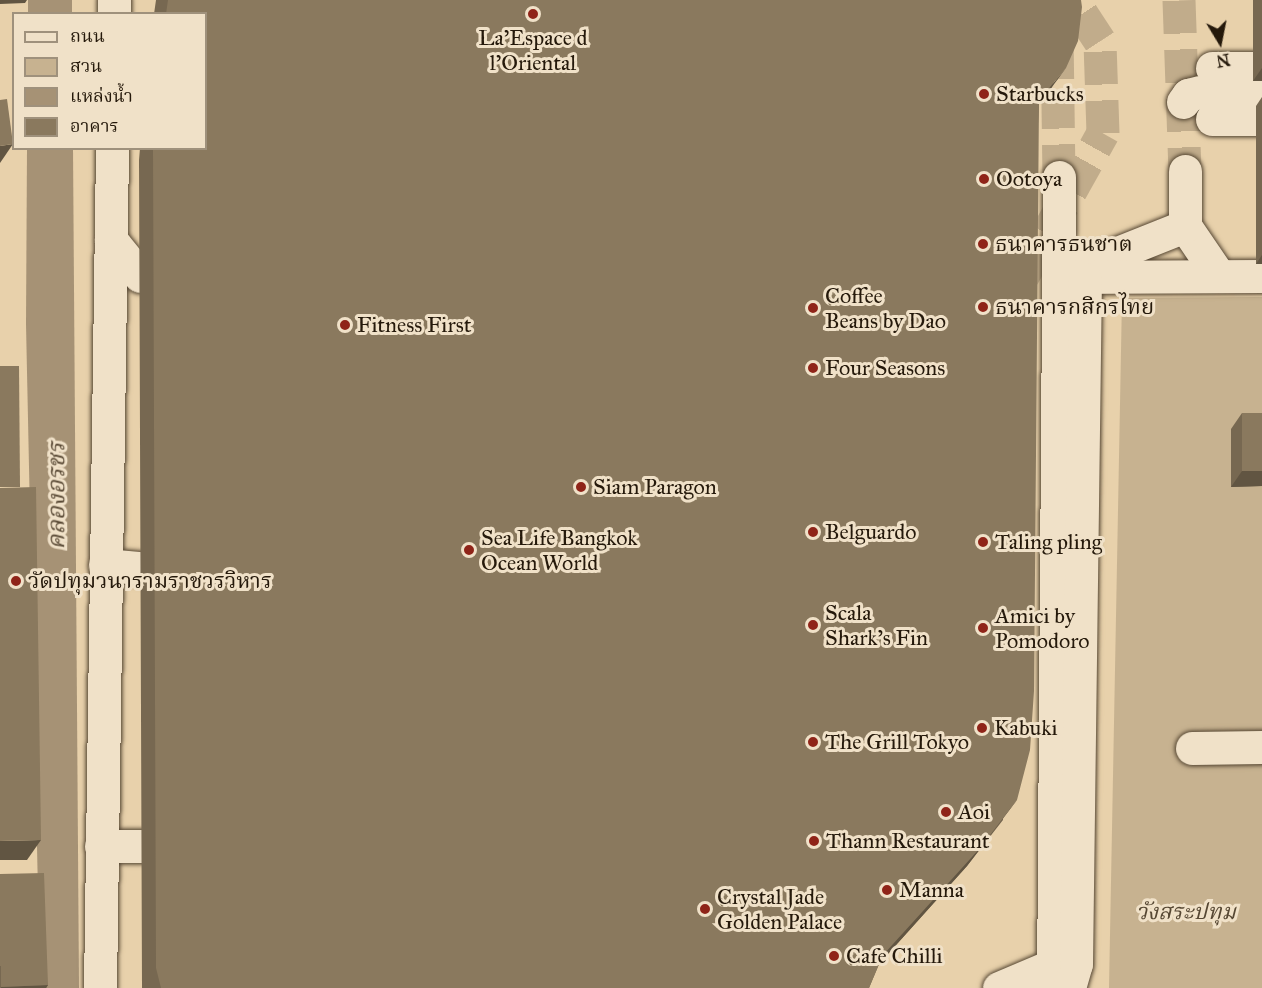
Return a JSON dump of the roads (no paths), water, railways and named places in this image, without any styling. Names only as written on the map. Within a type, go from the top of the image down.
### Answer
[{"type":"lane","points":[[1257,93],[1204,95],[1257,93]]},
{"type":"lane","points":[[100,988],[112,150]]},
{"type":"lane","points":[[1185,171],[1185,226],[1219,276]]},
{"type":"lane","points":[[999,988],[1057,981],[1071,278],[1059,177]]},
{"type":"lane","points":[[1071,278],[1185,226]]},
{"type":"lane","points":[[111,240],[140,276]]},
{"type":"lane","points":[[1071,278],[1262,276]]},
{"type":"lane","points":[[105,564],[141,568]]},
{"type":"lane","points":[[1192,748],[1262,747]]},
{"type":"lane","points":[[101,846],[142,846]]},
{"type":"water","points":[[28,0],[72,0],[72,12],[28,12]]},
{"type":"water","name":"คลองอรชร","points":[[27,150],[73,150],[79,988],[40,988],[26,324]]},
{"type":"tunnel","points":[[1179,0],[1185,171]]},
{"type":"tunnel","points":[[1023,276],[1103,133],[1100,41],[1075,3]]},
{"type":"tunnel","points":[[1059,177],[1057,41],[1060,34]]},
{"type":"place","name":"La'Espace d l'Oriental","points":[[533,14]]},
{"type":"place","name":"Starbucks","points":[[984,94]]},
{"type":"place","name":"Ootoya","points":[[984,179]]},
{"type":"place","name":"ธนาคารธนชาต","points":[[983,244]]},
{"type":"place","name":"ธนาคารกสิกรไทย","points":[[983,307]]},
{"type":"place","name":"Coffee Beans by Dao","points":[[813,308]]},
{"type":"place","name":"Fitness First","points":[[345,325]]},
{"type":"place","name":"Four Seasons","points":[[813,368]]},
{"type":"place","name":"Siam Paragon","points":[[581,487]]},
{"type":"place","name":"Belguardo","points":[[813,532]]},
{"type":"place","name":"Taling pling","points":[[983,542]]},
{"type":"place","name":"Sea Life Bangkok Ocean World","points":[[469,550]]},
{"type":"place","name":"วัดปทุมวนารามราชวรวิหาร","points":[[16,581]]},
{"type":"place","name":"Scala Shark's Fin","points":[[813,625]]},
{"type":"place","name":"Amici by Pomodoro","points":[[983,628]]},
{"type":"place","name":"Kabuki","points":[[982,728]]},
{"type":"place","name":"The Grill Tokyo","points":[[813,742]]},
{"type":"place","name":"Aoi","points":[[946,812]]},
{"type":"place","name":"Thann Restaurant","points":[[814,841]]},
{"type":"place","name":"Manna","points":[[887,890]]},
{"type":"place","name":"Crystal Jade Golden Palace","points":[[705,909]]},
{"type":"place","name":"Cafe Chilli","points":[[834,956]]},
{"type":"park label","name":"วังสระปทุม","points":[[1186,912]]}]
